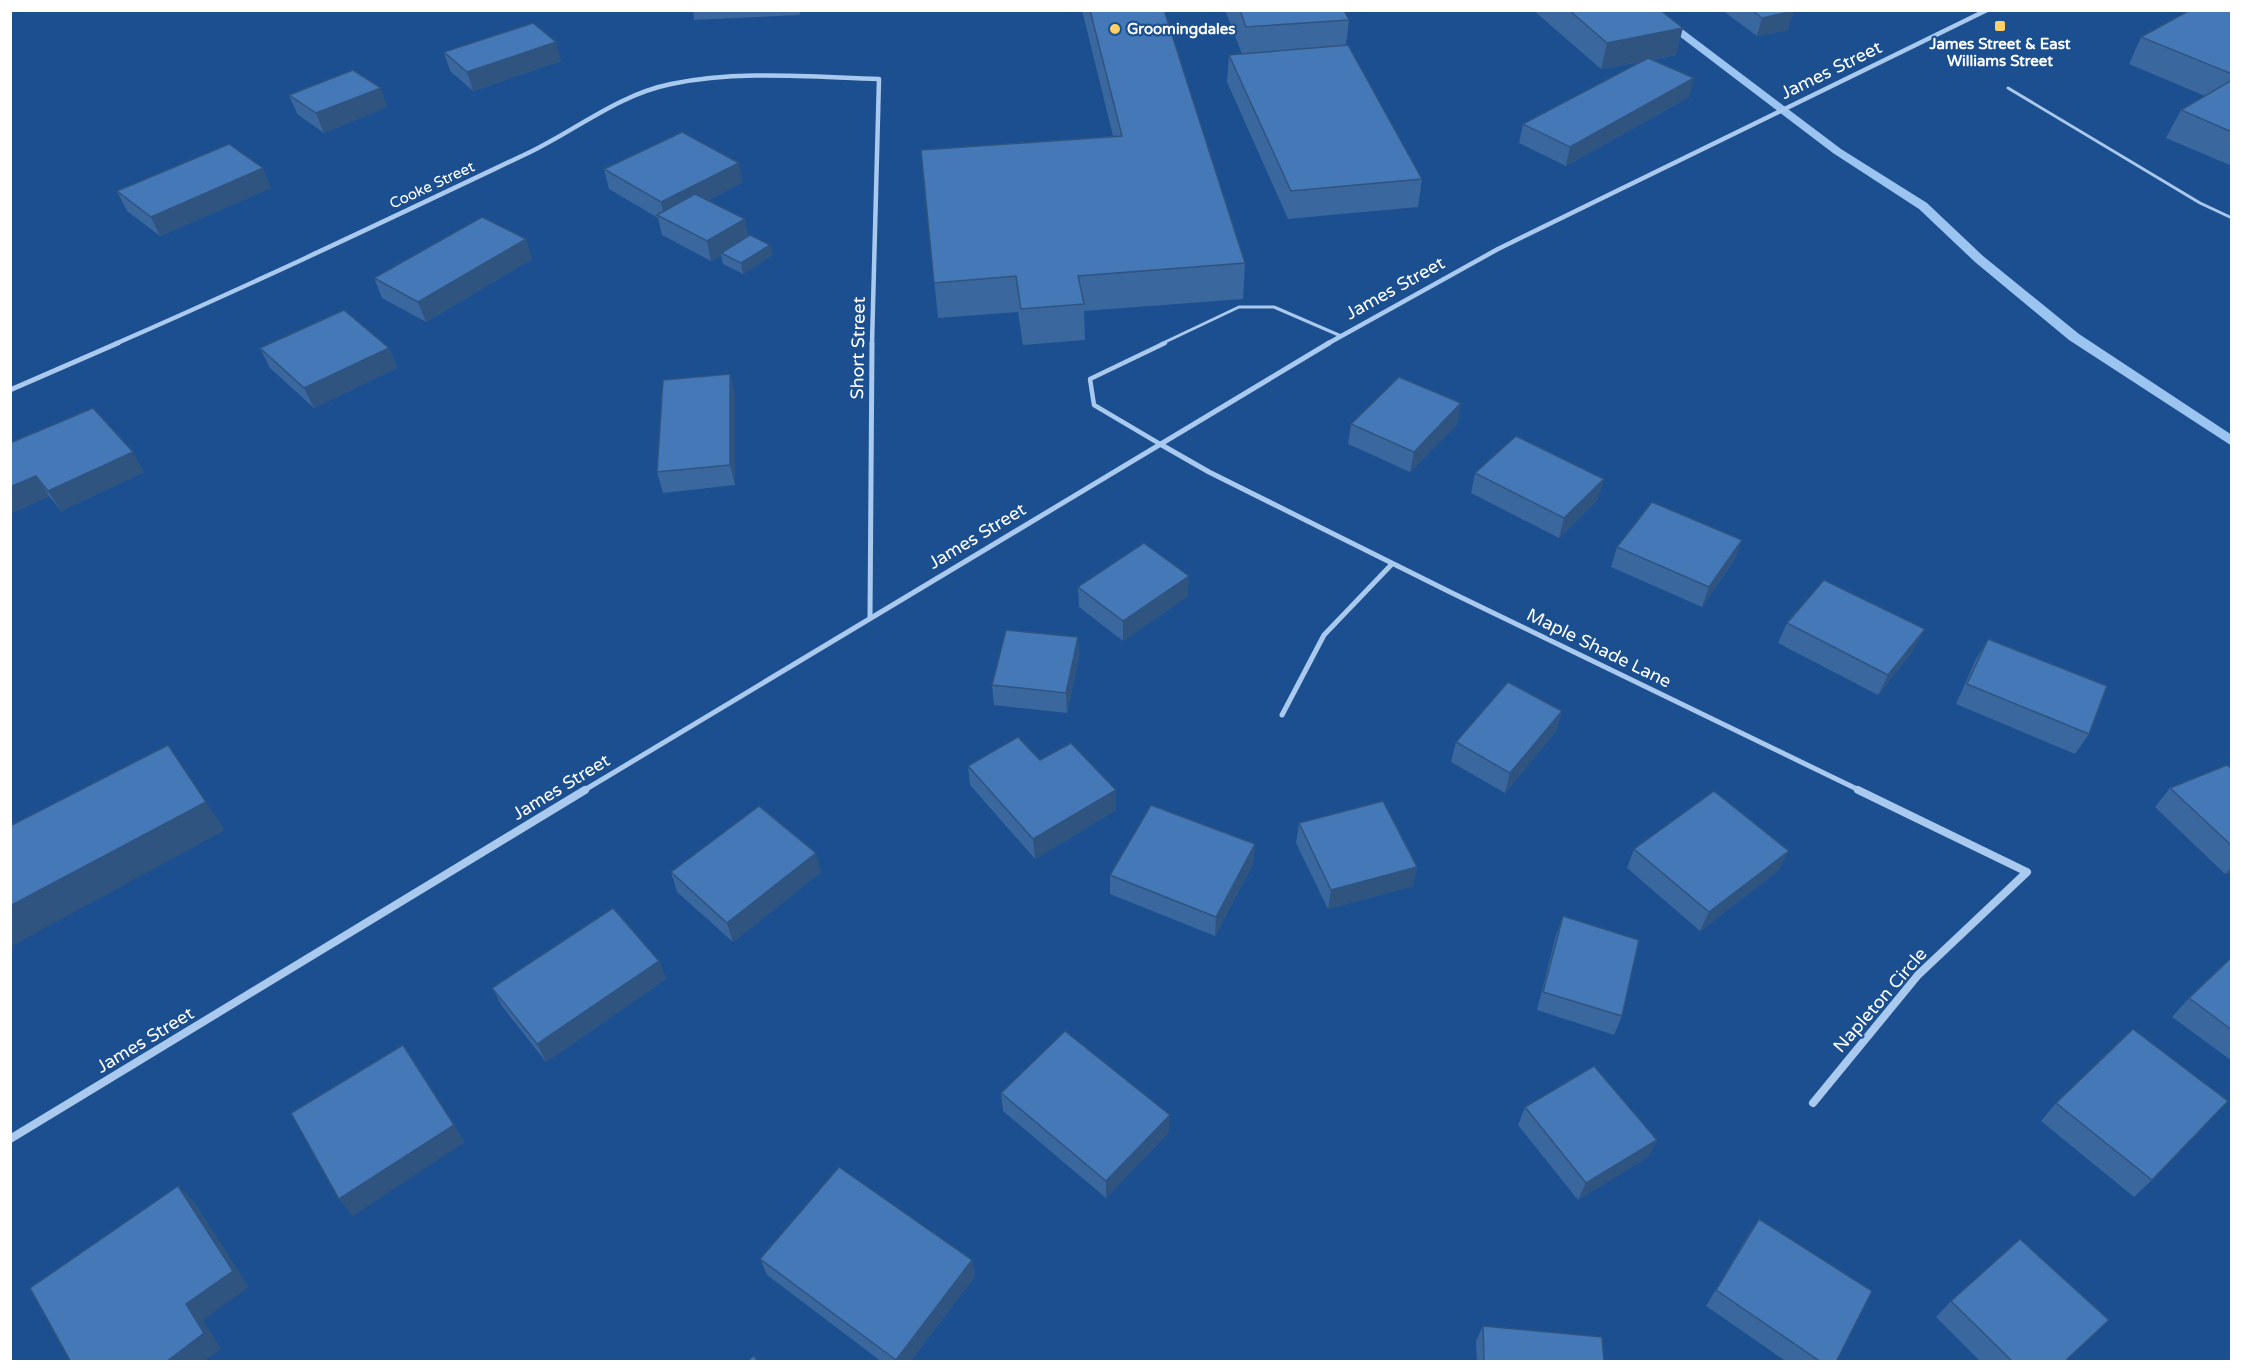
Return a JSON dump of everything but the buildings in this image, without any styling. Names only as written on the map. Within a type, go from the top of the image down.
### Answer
[{"type":"street","name":"James Street","points":[[10,1139],[870,617],[1341,336],[1498,249],[1987,10]]},
{"type":"street","name":"Cooke Street","points":[[10,390],[130,340],[546,145],[596,115],[643,91],[714,79],[788,76],[879,79]]},
{"type":"street","name":"Short Street","points":[[870,617],[872,320],[879,79]]},
{"type":"street","name":"Maple Shade Lane","points":[[1160,444],[1209,472],[1392,564],[2027,872]]},
{"type":"street","points":[[1282,715],[1324,635],[1392,564]]},
{"type":"street","name":"Napleton Circle","points":[[1813,1103],[1918,975],[2027,872]]},
{"type":"lane","points":[[2008,88],[2200,203],[2232,218]]},
{"type":"lane","points":[[1160,444],[1094,405],[1090,380],[1239,307],[1274,307],[1341,336]]},
{"type":"waterway","points":[[1650,10],[1837,151],[1923,206],[1979,259],[2074,337],[2232,442]]},
{"type":"place","name":"James Street & East Williams Street","points":[[2000,26]]},
{"type":"place","name":"Groomingdales","points":[[1115,29]]}]
